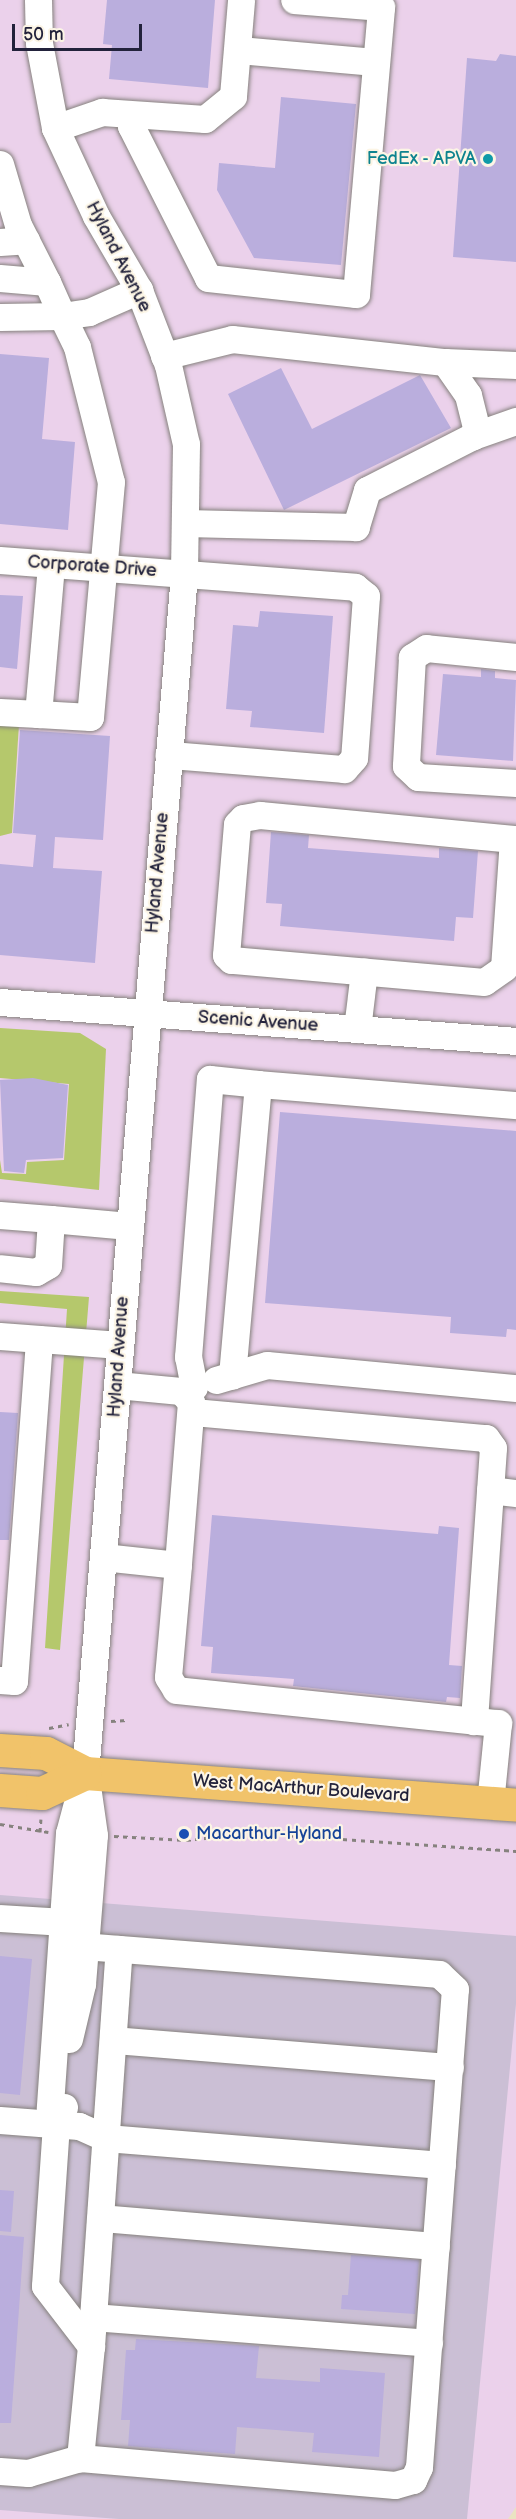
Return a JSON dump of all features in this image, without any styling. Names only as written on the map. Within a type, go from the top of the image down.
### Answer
[{"type":"main road","name":"West MacArthur Boulevard","points":[[0,1750],[46,1754],[85,1773],[503,1804]]},
{"type":"main road","name":"West MacArthur Boulevard","points":[[0,1790],[42,1793],[85,1773]]},
{"type":"street","name":"Hyland Avenue","points":[[38,0],[39,43],[55,128],[138,290],[164,356],[186,444],[184,574],[146,1014],[82,1834]]},
{"type":"street","points":[[55,128],[96,113],[205,119],[233,96],[241,0]]},
{"type":"street","points":[[132,115],[131,126],[208,278],[356,294],[381,8],[294,0]]},
{"type":"street","points":[[238,50],[375,62]]},
{"type":"street","points":[[0,164],[13,241],[47,282],[77,347],[111,482],[106,568],[90,717],[0,712]]},
{"type":"street","points":[[0,278],[47,282]]},
{"type":"street","points":[[0,317],[62,316],[89,312],[138,290]]},
{"type":"street","points":[[164,356],[232,339],[445,362],[516,365]]},
{"type":"street","points":[[445,362],[468,394],[473,436]]},
{"type":"street","points":[[185,523],[356,527],[367,490],[473,436],[516,421]]},
{"type":"street","name":"Corporate Drive","points":[[0,560],[356,586],[366,596],[354,758],[344,769],[169,755]]},
{"type":"street","points":[[38,714],[51,564]]},
{"type":"street","points":[[516,657],[426,648],[412,657],[406,766],[418,777],[516,783]]},
{"type":"street","points":[[243,818],[514,839],[504,968],[495,977],[484,982],[231,960],[226,955],[237,825],[243,818]]},
{"type":"street","points":[[357,1029],[364,971]]},
{"type":"street","name":"Scenic Avenue","points":[[0,1002],[516,1041]]},
{"type":"street","points":[[496,1723],[183,1694],[168,1677],[189,1397],[188,1358],[210,1080],[516,1105]]},
{"type":"street","points":[[232,1376],[258,1084]]},
{"type":"street","points":[[0,1215],[129,1226]]},
{"type":"street","points":[[0,1269],[36,1272],[48,1265],[51,1219]]},
{"type":"street","points":[[0,1336],[120,1345]]},
{"type":"street","points":[[0,1680],[14,1681],[39,1339]]},
{"type":"street","points":[[189,1397],[232,1376],[267,1365],[516,1388]]},
{"type":"street","points":[[117,1384],[189,1397],[486,1438],[493,1448],[503,1491],[496,1723],[503,1804]]},
{"type":"street","points":[[103,1557],[178,1565]]},
{"type":"street","points":[[82,1834],[63,1922],[51,2108],[56,2124],[45,2286],[92,2346]]},
{"type":"street","points":[[56,2124],[64,2109],[70,2030],[85,1946],[82,1834]]},
{"type":"street","points":[[0,1918],[63,1922]]},
{"type":"street","points":[[0,2471],[28,2473],[80,2458],[395,2485],[413,2480],[419,2467],[456,1989],[439,1974],[85,1946]]},
{"type":"street","points":[[80,2458],[92,2346],[119,1949]]},
{"type":"street","points":[[113,2040],[450,2067]]},
{"type":"street","points":[[0,2120],[80,2126],[106,2138],[442,2165]]},
{"type":"street","points":[[101,2218],[436,2246]]},
{"type":"street","points":[[93,2317],[429,2343]]},
{"type":"path","points":[[0,1824],[82,1834],[186,1840],[253,1833],[516,1851]]},
{"type":"shaded area","points":[[0,0],[516,0],[516,2507],[508,2519],[0,2519]]},
{"type":"shaded area","points":[[0,1895],[516,1936],[516,2004],[467,2519],[119,2519],[0,2510]]},
{"type":"green space","points":[[19,724],[12,833],[0,836],[0,725]]},
{"type":"green space","points":[[0,1028],[80,1033],[106,1049],[99,1190],[0,1179],[0,1160],[2,1173],[26,1174],[27,1162],[64,1160],[69,1084],[0,1078]]},
{"type":"green space","points":[[0,1291],[89,1297],[60,1650],[45,1648],[67,1309],[0,1303]]},
{"type":"building","points":[[107,0],[215,0],[208,88],[109,79],[112,45],[103,44]]},
{"type":"building","name":"FedEx - APVA","points":[[500,54],[516,56],[516,262],[453,257],[467,58],[496,61]]},
{"type":"building","points":[[281,97],[356,104],[341,265],[254,258],[217,190],[219,163],[275,168]]},
{"type":"building","points":[[0,354],[49,358],[42,439],[75,442],[68,530],[0,524]]},
{"type":"building","points":[[281,368],[312,429],[420,375],[451,428],[284,510],[228,394]]},
{"type":"building","points":[[0,595],[23,596],[17,669],[0,667]]},
{"type":"building","points":[[260,611],[333,616],[324,733],[250,727],[252,711],[226,709],[233,625],[258,627]]},
{"type":"building","points":[[481,669],[495,671],[495,678],[516,680],[513,761],[436,755],[443,674],[481,677]]},
{"type":"building","points":[[20,730],[110,736],[103,840],[55,837],[53,868],[102,871],[95,963],[0,955],[0,864],[33,867],[36,835],[13,833]]},
{"type":"building","points":[[271,832],[309,835],[308,848],[439,858],[439,848],[478,851],[473,918],[456,917],[454,941],[280,926],[282,904],[266,903]]},
{"type":"building","points":[[33,1078],[68,1085],[63,1158],[26,1160],[24,1173],[4,1171],[0,1080]]},
{"type":"building","points":[[280,1112],[516,1131],[516,1330],[507,1329],[506,1337],[450,1333],[451,1317],[265,1303]]},
{"type":"building","points":[[0,1412],[18,1413],[9,1540],[0,1540]]},
{"type":"building","points":[[212,1515],[438,1534],[439,1526],[459,1528],[449,1665],[462,1666],[460,1698],[447,1697],[446,1702],[293,1686],[294,1679],[211,1673],[213,1647],[201,1646]]},
{"type":"building","points":[[0,1956],[32,1959],[20,2095],[0,2093]]},
{"type":"building","points":[[0,2190],[14,2191],[11,2232],[0,2231]]},
{"type":"building","points":[[0,2235],[24,2237],[11,2423],[0,2423]]},
{"type":"building","points":[[351,2255],[419,2260],[415,2314],[341,2309],[342,2295],[348,2295]]},
{"type":"building","points":[[136,2339],[259,2346],[256,2378],[320,2382],[320,2368],[385,2373],[379,2457],[312,2452],[314,2433],[237,2427],[235,2454],[128,2446],[130,2420],[121,2420],[126,2350],[135,2350]]},
{"type":"place","name":"FedEx - APVA","points":[[488,159]]},
{"type":"place","name":"Macarthur-Hyland","points":[[184,1834]]}]
